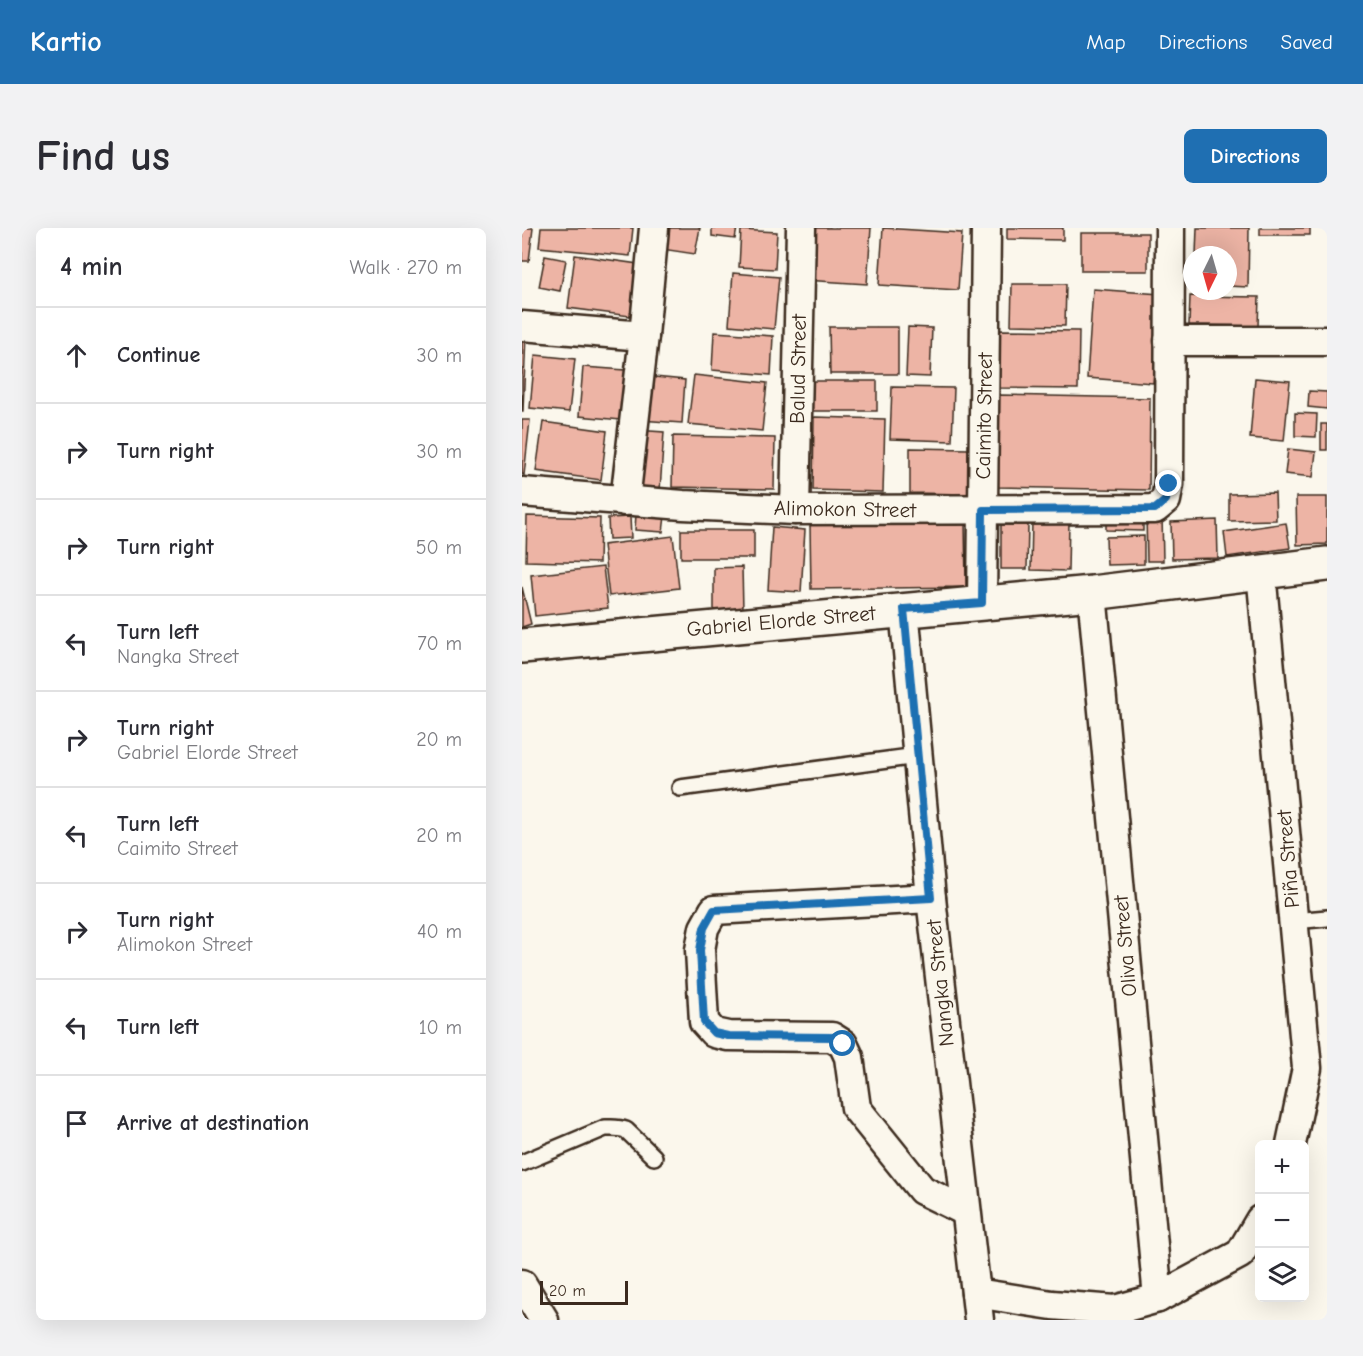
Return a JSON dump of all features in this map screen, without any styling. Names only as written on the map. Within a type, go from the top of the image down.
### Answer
[{"type":"street","points":[[626,501],[654,228]]},
{"type":"street","name":"Balud Street","points":[[795,510],[801,228]]},
{"type":"street","name":"Caimito Street","points":[[982,603],[986,228]]},
{"type":"street","points":[[1170,228],[1169,341],[1327,341]]},
{"type":"street","points":[[522,326],[644,336]]},
{"type":"street","name":"Alimokon Street","points":[[522,492],[626,501],[795,510],[1155,509],[1166,500],[1169,484],[1169,341]]},
{"type":"street","name":"Gabriel Elorde Street","points":[[522,646],[1092,593],[1327,564]]},
{"type":"street","name":"Piña Street","points":[[1261,572],[1307,1068],[1292,1140]]},
{"type":"street","name":"Oliva Street","points":[[1092,593],[1158,1298]]},
{"type":"street","name":"Nangka Street","points":[[904,609],[931,898],[977,1306]]},
{"type":"street","points":[[931,898],[714,910],[704,928],[700,950],[704,1022],[714,1033],[728,1036],[832,1037],[843,1044],[849,1057],[856,1108],[922,1190],[966,1211]]},
{"type":"street","points":[[977,1306],[1052,1305],[1115,1310],[1158,1298],[1240,1254],[1255,1228]]},
{"type":"street","points":[[522,1284],[544,1320]]},
{"type":"lane","points":[[680,788],[917,756]]},
{"type":"lane","points":[[1294,921],[1327,918]]},
{"type":"lane","points":[[522,1163],[605,1128],[620,1127],[654,1157]]},
{"type":"building","points":[[522,228],[533,228],[529,261],[522,261]]},
{"type":"building","points":[[541,228],[633,228],[630,256],[539,247]]},
{"type":"building","points":[[659,228],[700,228],[695,254],[655,248]]},
{"type":"building","points":[[712,228],[737,228],[735,239],[712,236]]},
{"type":"building","points":[[807,228],[871,228],[867,284],[804,280]]},
{"type":"building","points":[[883,228],[962,233],[958,290],[879,285]]},
{"type":"building","points":[[1007,228],[1063,228],[1063,240],[1007,239]]},
{"type":"building","points":[[1197,228],[1249,228],[1248,287],[1237,286],[1237,246],[1196,246]]},
{"type":"building","points":[[1260,228],[1310,228],[1310,235],[1260,235]]},
{"type":"building","points":[[741,230],[777,232],[775,269],[739,267]]},
{"type":"building","points":[[1081,233],[1148,233],[1148,271],[1081,271]]},
{"type":"building","points":[[575,255],[638,264],[630,316],[568,308]]},
{"type":"building","points":[[545,256],[566,260],[560,291],[539,287]]},
{"type":"building","points":[[733,273],[779,277],[774,329],[729,325]]},
{"type":"building","points":[[1012,284],[1066,284],[1065,326],[1011,325]]},
{"type":"building","points":[[1093,289],[1160,294],[1153,383],[1087,378]]},
{"type":"building","points":[[1237,297],[1259,297],[1258,326],[1189,325],[1190,300],[1237,300]]},
{"type":"building","points":[[829,327],[898,327],[898,374],[830,374]]},
{"type":"building","points":[[908,327],[932,328],[930,377],[906,376]]},
{"type":"building","points":[[1000,330],[1079,331],[1078,389],[999,388]]},
{"type":"building","points":[[714,332],[773,336],[771,375],[712,370]]},
{"type":"building","points":[[522,334],[526,334],[523,411],[522,411]]},
{"type":"building","points":[[535,355],[575,359],[569,412],[530,408]]},
{"type":"building","points":[[583,367],[625,370],[621,420],[579,416]]},
{"type":"building","points":[[694,375],[767,383],[762,431],[688,424]]},
{"type":"building","points":[[644,376],[685,380],[682,423],[640,420]]},
{"type":"building","points":[[1255,378],[1290,381],[1284,441],[1250,438]]},
{"type":"building","points":[[811,381],[877,381],[877,411],[811,411]]},
{"type":"building","points":[[892,387],[954,388],[952,441],[890,439]]},
{"type":"building","points":[[1309,391],[1327,392],[1327,409],[1308,407]]},
{"type":"building","points":[[999,395],[1150,398],[1149,490],[997,487]]},
{"type":"building","points":[[1295,413],[1317,414],[1316,437],[1295,436]]},
{"type":"building","points":[[814,417],[885,419],[883,492],[813,490]]},
{"type":"building","points":[[522,420],[530,420],[524,475],[522,474]]},
{"type":"building","points":[[543,422],[607,431],[601,480],[536,471]]},
{"type":"building","points":[[1321,424],[1327,424],[1327,450],[1321,450]]},
{"type":"building","points":[[635,430],[664,432],[660,490],[631,488]]},
{"type":"building","points":[[673,436],[775,438],[774,489],[672,487]]},
{"type":"building","points":[[910,448],[968,449],[968,494],[910,493]]},
{"type":"building","points":[[1288,449],[1316,452],[1313,477],[1285,474]]},
{"type":"building","points":[[1275,493],[1276,520],[1229,521],[1229,494]]},
{"type":"building","points":[[1296,497],[1327,497],[1327,544],[1297,545]]},
{"type":"building","points":[[636,514],[665,516],[663,532],[635,530]]},
{"type":"building","points":[[527,516],[600,518],[599,563],[526,561]]},
{"type":"building","points":[[1106,516],[1143,516],[1143,531],[1106,530]]},
{"type":"building","points":[[1146,516],[1162,516],[1163,561],[1147,561]]},
{"type":"building","points":[[630,517],[631,538],[609,539],[608,518]]},
{"type":"building","points":[[1032,520],[1069,520],[1068,571],[1031,570]]},
{"type":"building","points":[[1217,520],[1218,558],[1172,559],[1171,522]]},
{"type":"building","points":[[965,522],[966,587],[811,589],[810,524]]},
{"type":"building","points":[[1286,523],[1290,548],[1227,557],[1224,532]]},
{"type":"building","points":[[1001,525],[1028,525],[1027,569],[1001,569]]},
{"type":"building","points":[[772,527],[805,530],[801,592],[768,590]]},
{"type":"building","points":[[681,530],[754,530],[754,558],[681,558]]},
{"type":"building","points":[[673,536],[679,588],[609,596],[603,545]]},
{"type":"building","points":[[1144,536],[1144,564],[1107,565],[1106,537]]},
{"type":"building","points":[[603,567],[608,608],[535,616],[531,575]]},
{"type":"building","points":[[742,567],[743,610],[714,610],[714,568]]},
{"type":"building","points":[[522,587],[531,624],[522,627]]},
{"type":"route","points":[[843,1044],[832,1037],[728,1036],[714,1033],[704,1022],[700,950],[704,928],[714,910],[931,898],[904,609],[982,603],[983,510],[1155,509],[1166,500],[1169,484]]}]
